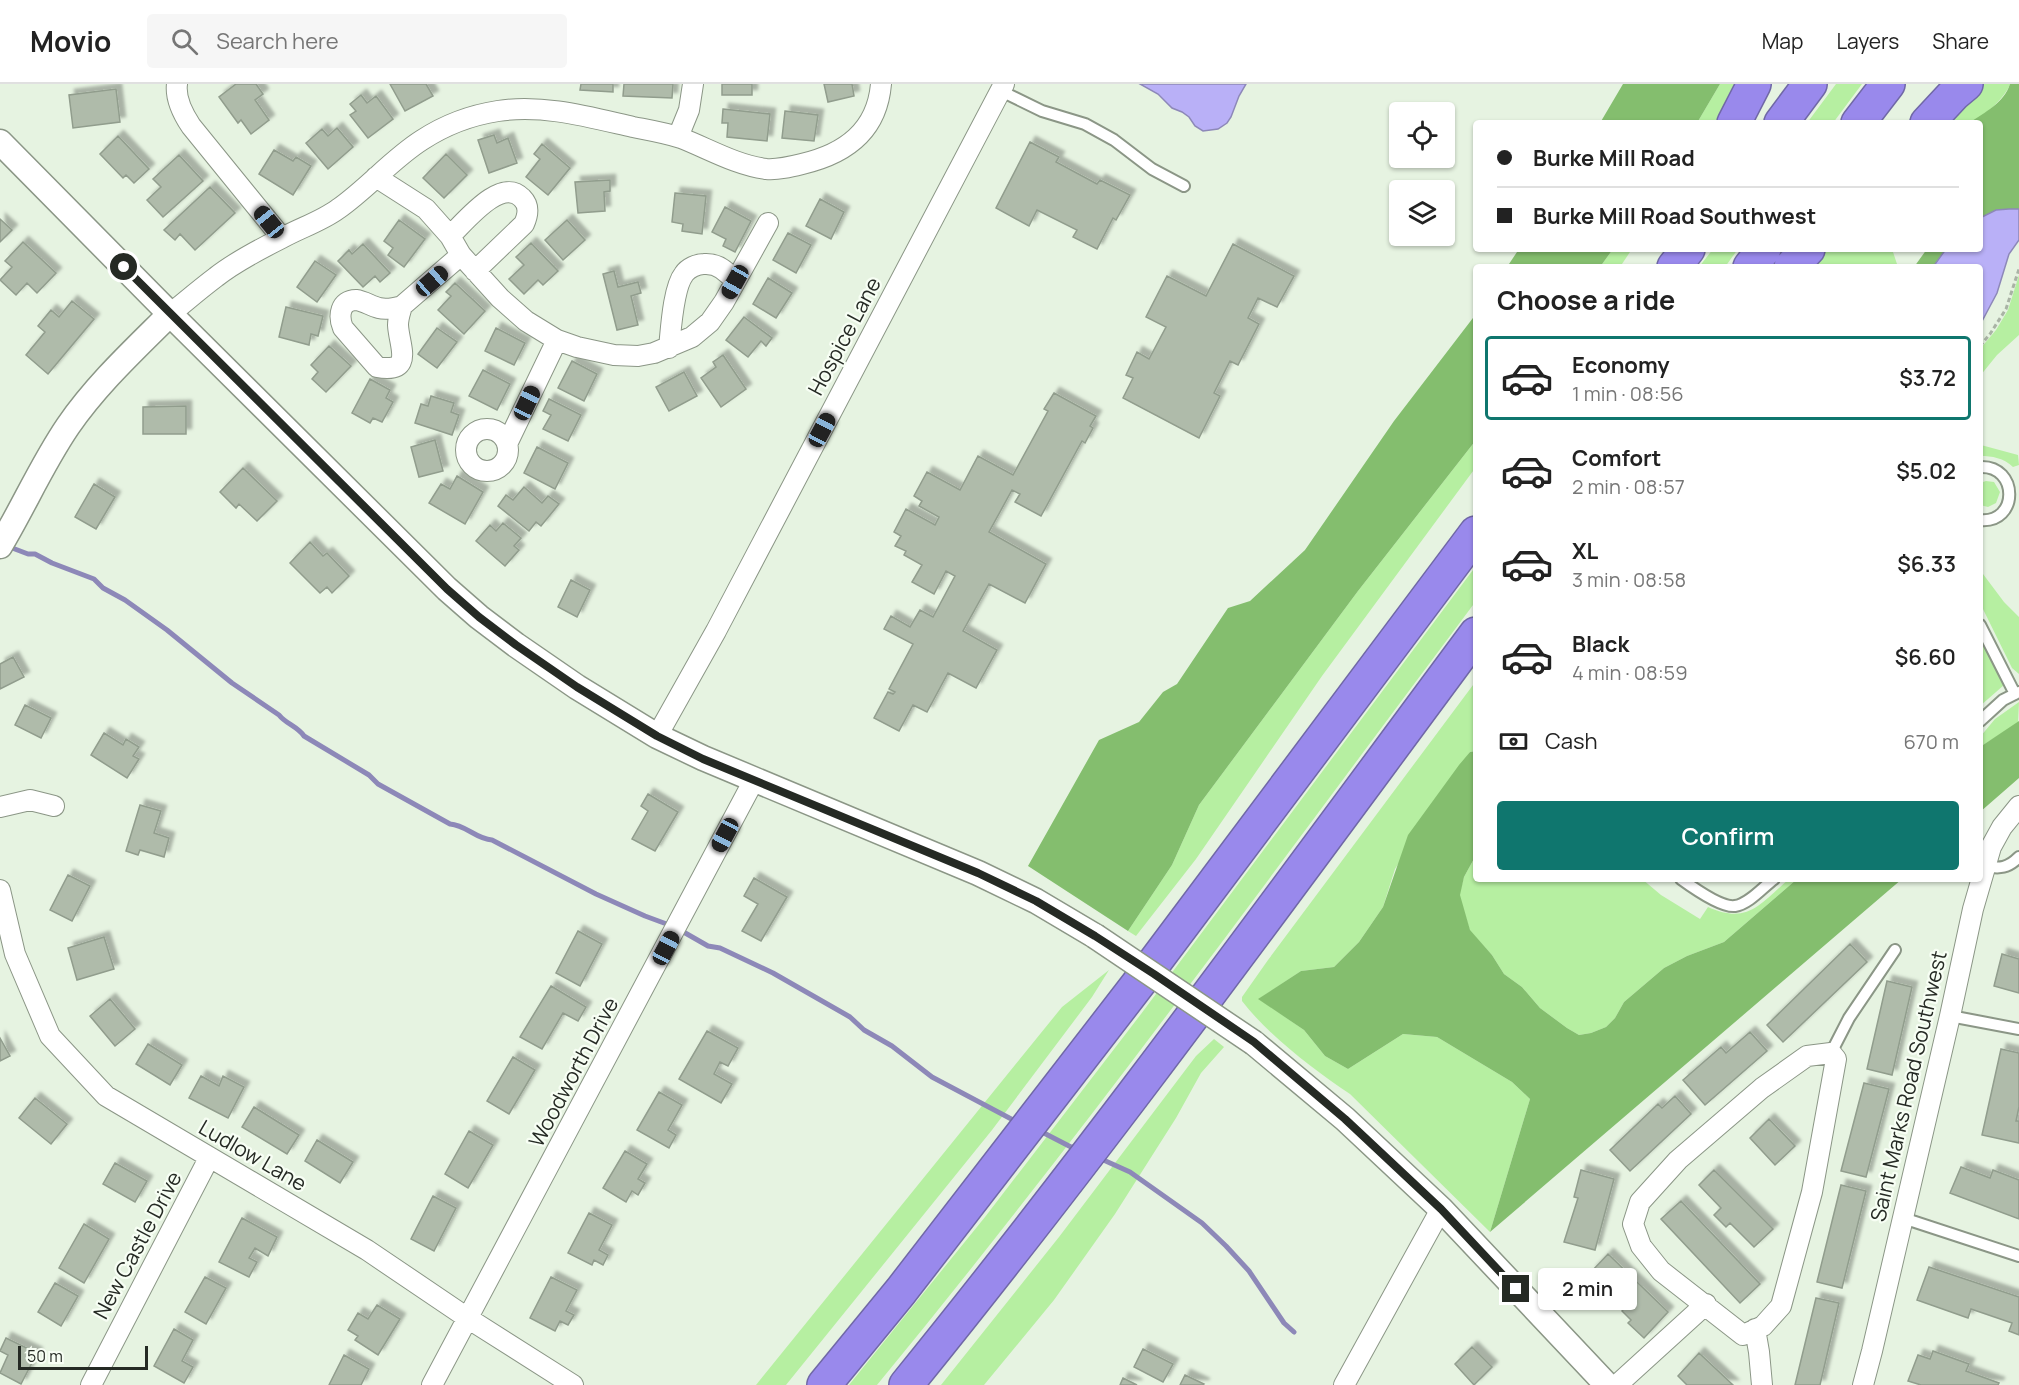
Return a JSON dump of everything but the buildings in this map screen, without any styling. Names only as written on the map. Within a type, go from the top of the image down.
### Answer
[{"type":"highway","points":[[1736,120],[1754,84]]},
{"type":"highway","points":[[1783,120],[1810,84]]},
{"type":"highway","points":[[1860,120],[1887,84]]},
{"type":"highway","points":[[1930,120],[1966,84]]},
{"type":"highway","points":[[1676,264],[1686,252]]},
{"type":"highway","points":[[1752,264],[1762,252]]},
{"type":"highway","points":[[1794,264],[1805,252]]},
{"type":"highway","points":[[824,1385],[901,1291],[1145,975],[1473,537]]},
{"type":"highway","points":[[906,1385],[976,1298],[1196,1011],[1473,638]]},
{"type":"street","points":[[177,84],[176,92],[184,115],[191,126],[282,238]]},
{"type":"street","points":[[678,137],[688,110],[693,84]]},
{"type":"street","points":[[0,546],[19,515],[49,455],[68,425],[111,372],[170,314],[218,275],[282,238],[338,210],[423,140],[446,127],[470,118],[500,111],[565,112],[678,137],[745,165],[783,169],[837,153],[851,144],[862,133],[874,112],[880,96],[880,84]]},
{"type":"street","name":"Hospice Lane","points":[[657,736],[716,632],[1003,88]]},
{"type":"street","points":[[0,142],[447,589],[479,617],[577,687],[657,736],[754,780],[978,873],[1036,901],[1095,936],[1254,1042],[1345,1119],[1441,1209],[1607,1385]]},
{"type":"street","points":[[376,177],[426,209],[450,236],[461,255],[475,271],[526,321],[557,340],[614,355],[638,356],[669,348],[692,337],[710,322],[768,223]]},
{"type":"street","points":[[450,236],[497,194],[509,192],[520,196],[527,204],[528,215],[524,224],[475,271]]},
{"type":"street","points":[[402,306],[461,255]]},
{"type":"street","points":[[669,348],[678,287],[684,272],[695,265],[707,264],[720,267],[735,282]]},
{"type":"street","points":[[507,444],[557,340]]},
{"type":"street","name":"Woodworth Drive","points":[[432,1385],[754,780]]},
{"type":"street","points":[[0,807],[30,800],[54,806]]},
{"type":"street","name":"Saint Marks Road Southwest","points":[[1983,873],[1991,848],[2002,827],[2019,806]]},
{"type":"street","name":"Saint Marks Road Southwest","points":[[1863,1385],[1981,882]]},
{"type":"street","name":"Ludlow Lane","points":[[0,890],[8,956],[50,1036],[106,1096],[367,1250],[469,1319],[573,1385]]},
{"type":"street","points":[[1831,1053],[1836,1059],[1812,1192],[1782,1306],[1763,1326],[1743,1335],[1706,1304],[1661,1271],[1641,1246],[1633,1224],[1640,1202],[1678,1160],[1762,1088],[1807,1056],[1831,1053]]},
{"type":"street","name":"New Castle Drive","points":[[91,1385],[209,1158]]},
{"type":"street","points":[[1344,1385],[1441,1209]]},
{"type":"street","points":[[1617,1385],[1706,1304]]},
{"type":"street","points":[[1755,1329],[1762,1385]]},
{"type":"lane","points":[[1003,88],[1042,111],[1085,124],[1114,140],[1152,170],[1184,186]]},
{"type":"lane","points":[[1983,467],[1999,470],[2016,486],[2007,511],[2000,518],[1983,520]]},
{"type":"lane","points":[[1983,631],[2017,693],[2003,700],[1983,718]]},
{"type":"lane","points":[[1985,866],[2003,868],[2019,857]]},
{"type":"lane","points":[[1686,882],[1722,904],[1735,906],[1747,901],[1770,882]]},
{"type":"lane","points":[[1831,1053],[1849,1018],[1895,950]]},
{"type":"lane","points":[[1950,1016],[2019,1029]]},
{"type":"lane","points":[[1903,1218],[2019,1256]]},
{"type":"path","points":[[1983,342],[2006,309],[2019,269]]},
{"type":"green space","points":[[1623,84],[1720,84],[1699,120],[1602,120]]},
{"type":"green space","points":[[1720,84],[1741,84],[1719,120],[1699,120]]},
{"type":"green space","points":[[1836,84],[1862,84],[1835,120],[1809,120]]},
{"type":"green space","points":[[1976,84],[2010,84],[1999,101],[1975,120],[1939,120]]},
{"type":"green space","points":[[2010,84],[2019,84],[2019,209],[1996,210],[1983,216],[1983,120],[1974,120],[1999,102]]},
{"type":"green space","points":[[1517,252],[1611,252],[1602,264],[1509,264]]},
{"type":"green space","points":[[1611,252],[1630,252],[1622,264],[1602,264]]},
{"type":"green space","points":[[1711,252],[1736,252],[1727,264],[1701,264]]},
{"type":"green space","points":[[1816,252],[1893,252],[1897,264],[1806,264]]},
{"type":"green space","points":[[1925,252],[1945,252],[1935,264],[1916,264]]},
{"type":"green space","points":[[2019,275],[2019,335],[1997,355],[1983,372],[1983,345],[2008,310]]},
{"type":"green space","points":[[1473,318],[1473,444],[1358,591],[1199,805],[1172,865],[1128,931],[1028,866],[1099,740],[1139,722],[1163,692],[1177,684],[1228,608],[1250,601],[1305,550],[1394,421]]},
{"type":"green space","points":[[1473,444],[1473,471],[1322,676],[1196,859],[1136,936],[1128,931],[1172,865],[1199,805],[1358,591]]},
{"type":"green space","points":[[1983,446],[2018,455],[2019,465],[2013,467],[2006,461],[1983,456]]},
{"type":"green space","points":[[1983,482],[1994,482],[2000,492],[1996,503],[1988,507],[1983,506]]},
{"type":"green space","points":[[1473,570],[1473,605],[1106,1095],[877,1385],[849,1385],[985,1217],[1141,1014]]},
{"type":"green space","points":[[1983,574],[2004,602],[2019,617],[2019,674],[2012,668],[1983,609]]},
{"type":"green space","points":[[1983,647],[1995,662],[2004,685],[1983,703]]},
{"type":"green space","points":[[1473,685],[1473,752],[1470,752],[1395,869],[1383,907],[1359,942],[1334,967],[1301,971],[1259,999],[1304,1030],[1325,1056],[1348,1069],[1403,1034],[1437,1037],[1512,1082],[1530,1099],[1490,1232],[1350,1094],[1292,1051],[1242,1001],[1242,997]]},
{"type":"green space","points":[[2019,702],[2018,723],[1983,745],[1983,733],[1995,719]]},
{"type":"green space","points":[[2019,721],[2019,778],[1983,809],[1983,745]]},
{"type":"green space","points":[[1470,752],[1473,752],[1473,860],[1464,877],[1460,895],[1470,930],[1492,955],[1504,974],[1522,987],[1540,1008],[1579,1035],[1606,1027],[1615,1018],[1624,1002],[1664,968],[1687,956],[1724,942],[1794,882],[1898,882],[1490,1232],[1530,1099],[1512,1082],[1437,1037],[1403,1034],[1348,1069],[1325,1056],[1304,1030],[1258,999],[1301,971],[1334,967],[1359,942],[1383,907],[1408,835]]},
{"type":"green space","points":[[1473,860],[1473,882],[1646,882],[1661,895],[1700,919],[1708,907],[1733,914],[1744,913],[1761,904],[1786,882],[1794,882],[1724,942],[1687,956],[1664,968],[1624,1002],[1615,1018],[1606,1027],[1579,1035],[1540,1008],[1522,987],[1504,974],[1492,955],[1470,931],[1459,895],[1464,877]]},
{"type":"green space","points":[[1109,970],[1092,997],[992,1130],[786,1385],[756,1385],[1062,1007]]},
{"type":"green space","points":[[1214,1039],[1224,1047],[1201,1073],[1176,1118],[1115,1214],[1054,1300],[984,1385],[941,1385],[1059,1237],[1196,1056]]},
{"type":"shaded area","points":[[1140,84],[1246,84],[1227,123],[1218,129],[1203,131],[1195,126],[1189,117],[1172,108],[1158,94]]},
{"type":"shaded area","points":[[2019,209],[2019,240],[2009,254],[1997,293],[1983,319],[1983,264],[1935,264],[1944,252],[1983,252],[1983,216],[1996,210]]},
{"type":"waterway","points":[[7,546],[28,554],[35,554],[94,579],[103,588],[125,600],[167,630],[232,683],[279,715],[304,736],[369,775],[378,784],[450,824],[492,840],[596,894],[672,926]]},
{"type":"waterway","points":[[680,930],[708,946],[720,948],[773,973],[850,1017],[864,1030],[892,1046],[932,1077],[1017,1122]]},
{"type":"waterway","points":[[1040,1131],[1071,1147],[1077,1147]]},
{"type":"waterway","points":[[1099,1158],[1130,1172],[1202,1223],[1249,1271],[1284,1323],[1294,1332]]},
{"type":"route","points":[[124,267],[447,589],[516,645],[577,687],[657,736],[703,759],[978,873],[1036,901],[1095,936],[1254,1042],[1345,1119],[1441,1209],[1516,1289]]}]
